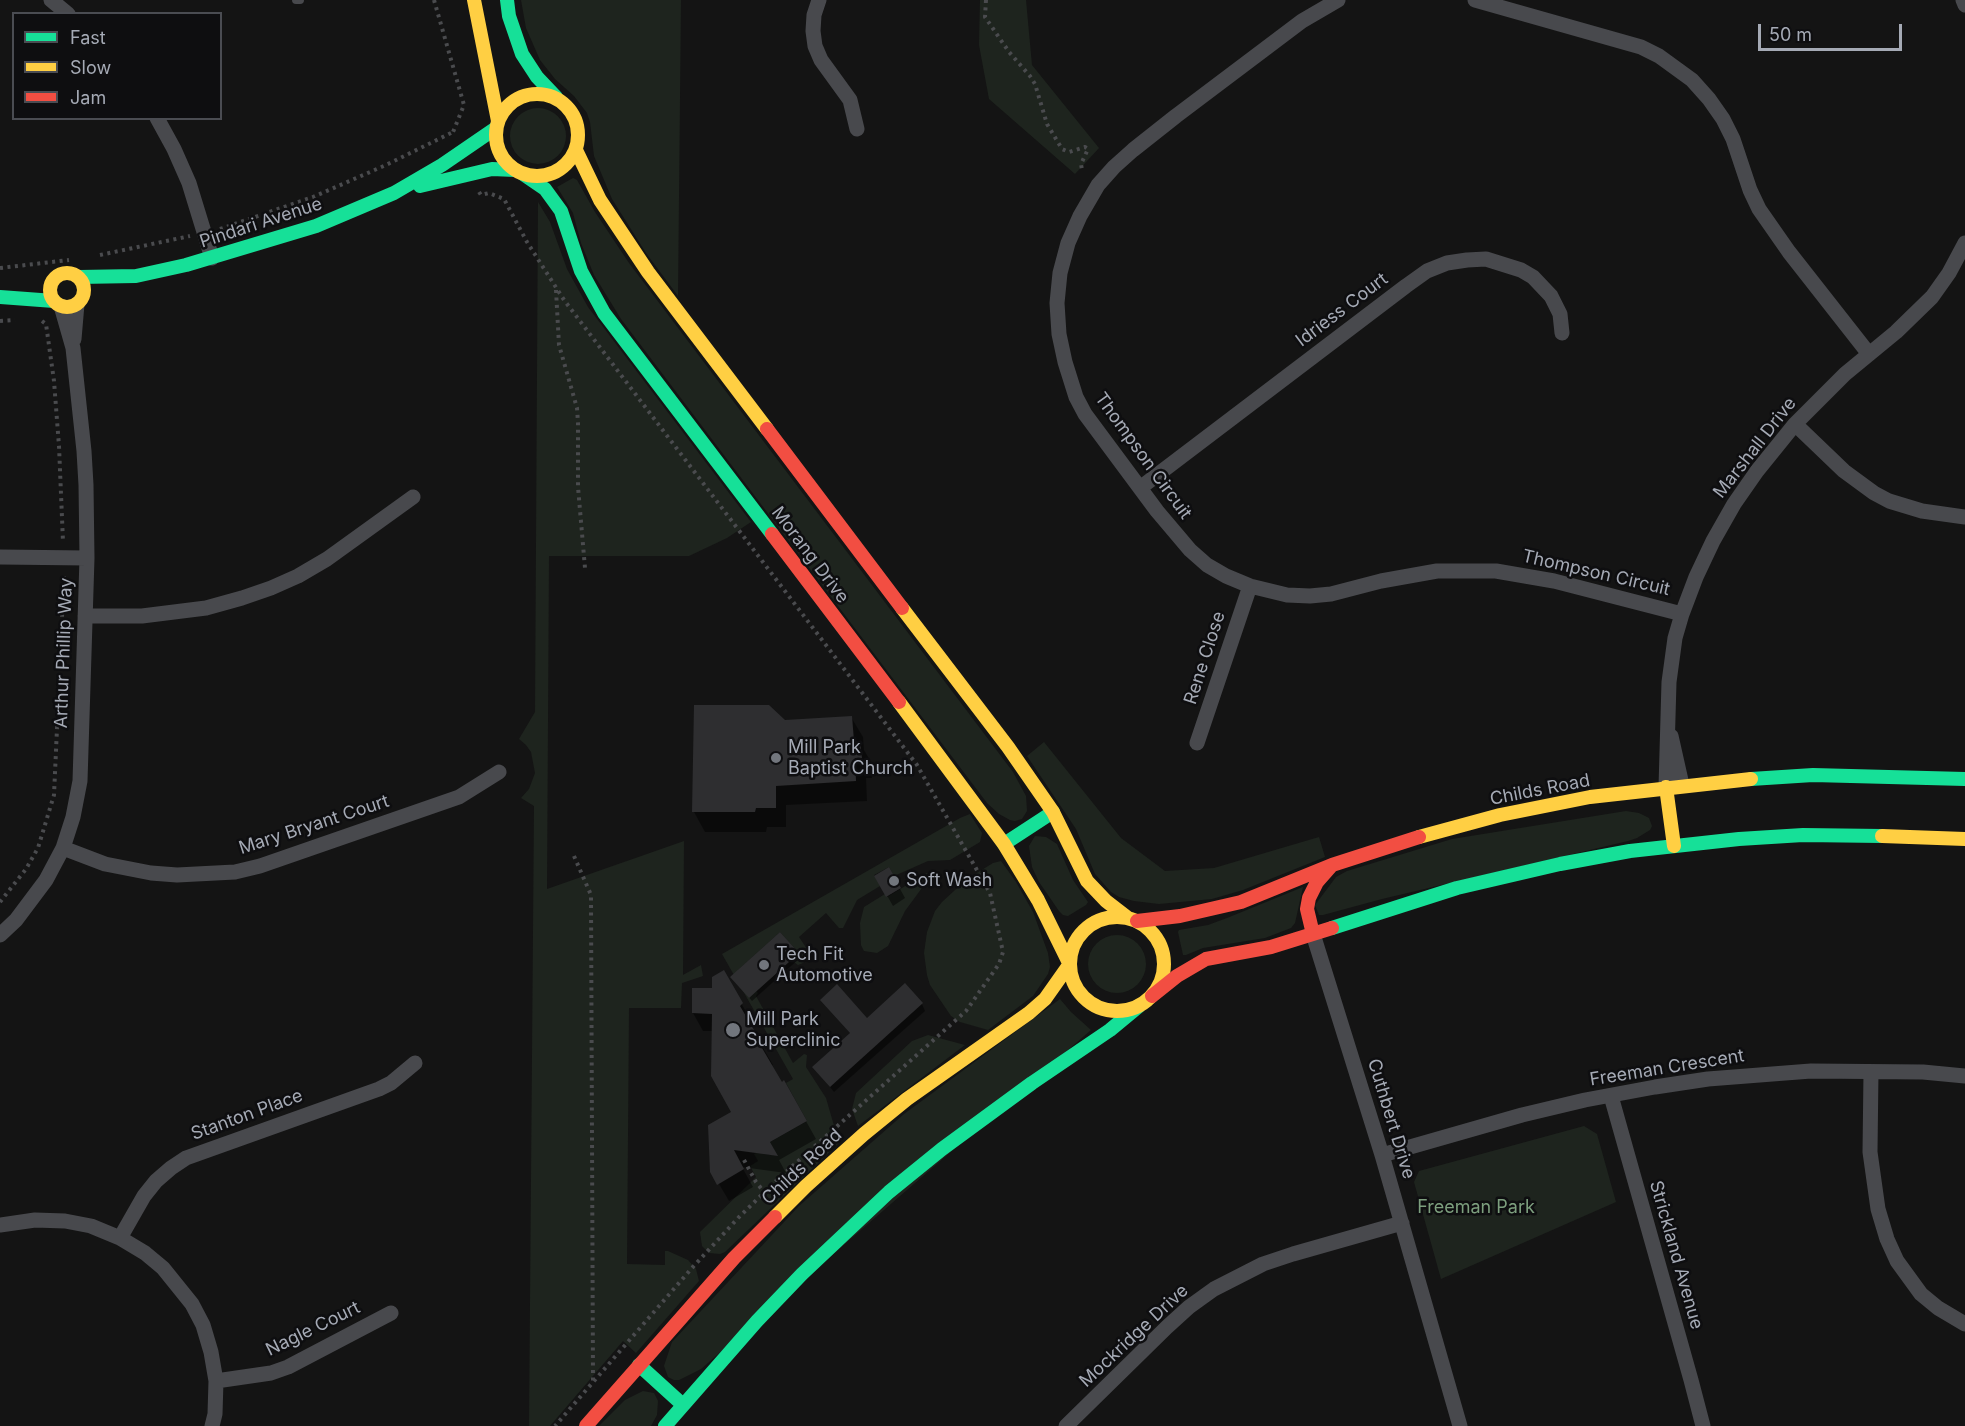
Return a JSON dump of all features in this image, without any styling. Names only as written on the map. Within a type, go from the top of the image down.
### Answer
[{"type":"main road","points":[[474,0],[497,125],[496,140],[506,162],[519,172],[536,176],[548,175],[560,170],[569,161],[576,150],[579,138],[578,125],[566,104],[544,94],[533,93],[512,102],[497,125]]},
{"type":"main road","points":[[507,0],[509,16],[522,54],[537,77],[556,98]]},
{"type":"main road","name":"Pindari Avenue","points":[[80,302],[101,290],[136,276],[212,258],[316,226],[394,193],[442,165],[497,125]]},
{"type":"main road","points":[[576,150],[600,200],[642,264],[1008,747],[1053,812],[1087,882],[1106,901],[1149,929],[1158,941],[1163,955],[1164,969],[1160,984],[1152,996]]},
{"type":"main road","name":"Pindari Avenue","points":[[394,193],[492,169],[519,172]]},
{"type":"main road","name":"Morang Drive","points":[[519,172],[545,189],[561,210],[581,271],[604,313],[932,745],[1004,844],[1038,900],[1069,964]]},
{"type":"main road","points":[[0,296],[57,304],[66,308],[80,302],[84,288],[79,277],[64,273],[54,278],[50,292],[57,304]]},
{"type":"main road","name":"Pindari Avenue","points":[[79,277],[136,276]]},
{"type":"main road","points":[[0,296],[51,283]]},
{"type":"main road","name":"Childs Road","points":[[1132,919],[1180,916],[1219,908],[1240,902],[1332,865],[1427,834],[1500,815],[1590,797],[1666,787],[1683,791],[1742,779],[1813,775],[1902,776],[1965,780]]},
{"type":"main road","points":[[1666,787],[1683,841]]},
{"type":"main road","points":[[1004,844],[1053,812]]},
{"type":"main road","points":[[665,1426],[757,1321],[802,1274],[889,1192],[942,1149],[1032,1083],[1101,1037],[1178,976],[1206,960],[1271,947],[1457,888],[1560,864],[1683,841],[1803,835],[1965,839]]},
{"type":"main road","name":"Cuthbert Drive","points":[[1313,934],[1307,909],[1309,898],[1317,882],[1332,865]]},
{"type":"main road","points":[[1132,919],[1107,918],[1088,927],[1078,937],[1072,949],[1069,964],[1072,981],[1080,995],[1092,1005],[1108,1011],[1124,1011],[1139,1006]]},
{"type":"main road","name":"Childs Road","points":[[586,1426],[734,1258],[806,1186],[907,1099],[1029,1013],[1045,999],[1069,964]]},
{"type":"main road","points":[[639,1365],[683,1405]]},
{"type":"street","points":[[51,0],[66,12]]},
{"type":"street","points":[[819,0],[814,15],[815,46],[821,60],[850,100],[857,129]]},
{"type":"street","name":"Thompson Circuit","points":[[1338,0],[1302,21],[1133,150],[1098,185],[1068,243],[1060,273],[1057,303],[1059,334],[1070,378],[1085,414],[1174,532],[1207,565],[1250,586],[1287,595],[1311,597],[1437,571],[1496,571],[1554,581],[1682,614]]},
{"type":"street","points":[[1475,0],[1641,47],[1659,56],[1692,80],[1723,119],[1759,209],[1789,252],[1869,354]]},
{"type":"street","points":[[1963,0],[1965,5]]},
{"type":"street","points":[[159,120],[189,183],[212,258]]},
{"type":"street","name":"Marshall Drive","points":[[1666,787],[1669,682],[1675,638],[1696,577],[1734,504],[1795,424],[1826,392],[1914,316],[1932,297],[1949,273],[1965,243]]},
{"type":"street","name":"Idriess Court","points":[[1140,488],[1406,286],[1427,271],[1447,263],[1486,259],[1521,270],[1538,282],[1551,296],[1560,314],[1562,333]]},
{"type":"street","name":"Arthur Phillip Way","points":[[73,348],[80,302]]},
{"type":"street","name":"Arthur Phillip Way","points":[[0,935],[28,907],[63,848],[73,817],[80,781],[87,558],[84,451],[73,348],[57,304]]},
{"type":"street","points":[[1795,424],[1844,471],[1874,493],[1889,501],[1922,511],[1965,517]]},
{"type":"street","points":[[85,616],[142,616],[171,613],[206,608],[261,591],[298,576],[327,559],[413,497]]},
{"type":"street","points":[[0,557],[87,558]]},
{"type":"street","name":"Rene Close","points":[[1197,743],[1250,586]]},
{"type":"street","name":"Marshall Drive","points":[[1669,727],[1683,791]]},
{"type":"street","name":"Mary Bryant Court","points":[[63,848],[105,864],[151,873],[177,875],[235,872],[260,866],[459,797],[499,772]]},
{"type":"street","name":"Cuthbert Drive","points":[[1313,934],[1382,1155],[1460,1426]]},
{"type":"street","name":"Stanton Place","points":[[120,1238],[144,1196],[156,1181],[186,1158],[379,1089],[391,1083],[415,1063]]},
{"type":"street","name":"Freeman Crescent","points":[[1382,1155],[1522,1115],[1655,1087],[1756,1074],[1811,1071],[1923,1072],[1965,1076]]},
{"type":"street","points":[[1872,1072],[1871,1162],[1878,1209],[1887,1239],[1897,1261],[1921,1294],[1938,1308],[1965,1324]]},
{"type":"street","name":"Strickland Avenue","points":[[1611,1096],[1703,1426]]},
{"type":"street","points":[[0,1225],[35,1220],[65,1221],[91,1226],[120,1238],[145,1253],[163,1268],[192,1304],[203,1325],[216,1380],[215,1414],[212,1426]]},
{"type":"street","name":"Mockridge Drive","points":[[1066,1426],[1167,1327],[1214,1289],[1263,1263],[1402,1223]]},
{"type":"street","name":"Nagle Court","points":[[216,1380],[271,1373],[288,1367],[391,1313]]},
{"type":"path","points":[[93,257],[205,233],[313,197],[453,132],[464,105],[434,0]]},
{"type":"path","points":[[986,0],[985,17],[1035,84],[1047,124],[1062,149],[1069,152],[1085,147],[1088,149],[1082,170]]},
{"type":"path","points":[[453,132],[462,151]]},
{"type":"path","points":[[471,174],[481,195],[489,193],[504,199],[527,242],[556,288],[916,765],[990,893],[1003,952],[1002,958],[973,1002],[764,1192],[692,1268],[555,1426]]},
{"type":"path","points":[[0,268],[80,259]]},
{"type":"path","points":[[556,288],[559,345],[575,400],[578,423],[578,487],[585,568]]},
{"type":"path","points":[[0,902],[22,876],[38,848],[54,795],[64,558],[54,381],[46,324],[39,317]]},
{"type":"path","points":[[0,321],[19,319]]},
{"type":"path","points":[[574,856],[591,895],[593,1381]]},
{"type":"path","points":[[744,1160],[764,1192]]},
{"type":"green space","points":[[521,0],[681,0],[678,296],[646,253],[612,199],[594,156],[587,113],[540,60],[526,28]]},
{"type":"green space","points":[[980,0],[1026,0],[1032,65],[1099,148],[1075,174],[989,99],[979,45]]},
{"type":"green space","points":[[532,108],[544,108],[554,112],[562,120],[566,136],[562,152],[554,160],[544,164],[532,164],[522,160],[514,152],[510,142],[510,130],[514,120],[522,112]]},
{"type":"green space","points":[[573,178],[577,180],[629,263],[1013,772],[1026,796],[1027,811],[1022,819],[1010,820],[987,803],[621,319],[594,275],[581,243],[573,213],[557,187]]},
{"type":"green space","points":[[538,202],[550,222],[567,269],[588,307],[751,522],[727,538],[689,556],[549,556],[547,889],[684,841],[683,975],[701,965],[703,976],[682,983],[681,1008],[629,1008],[627,1264],[665,1265],[665,1251],[668,1251],[688,1260],[696,1269],[699,1281],[636,1353],[623,1341],[550,1426],[529,1426],[534,806],[521,798],[529,789],[535,773],[531,752],[519,739],[535,712]]},
{"type":"green space","points":[[1044,742],[1121,838],[1165,871],[1214,868],[1319,837],[1325,857],[1243,890],[1212,899],[1159,904],[1119,897],[1111,892],[1095,874],[1076,829],[1027,756]]},
{"type":"green space","points":[[1626,811],[1639,813],[1649,818],[1652,826],[1650,830],[1628,841],[1323,915],[1319,915],[1315,905],[1336,877],[1347,871],[1452,839]]},
{"type":"green space","points":[[970,814],[982,833],[980,842],[950,860],[928,861],[894,876],[889,867],[874,875],[880,886],[857,900],[843,928],[839,928],[826,913],[799,937],[809,952],[808,959],[803,963],[798,965],[791,960],[799,953],[780,932],[738,970],[758,993],[756,996],[793,1063],[804,1054],[807,1055],[806,1067],[826,1098],[839,1143],[725,1252],[709,1253],[702,1246],[700,1232],[756,1177],[750,1166],[758,1161],[754,1154],[761,1150],[764,1154],[769,1155],[775,1152],[770,1142],[807,1121],[786,1083],[793,1079],[722,954]]},
{"type":"green space","points":[[1035,836],[1046,837],[1057,844],[1073,880],[1088,902],[1068,916],[1059,911],[1039,882],[1032,867],[1029,846]]},
{"type":"green space","points":[[1001,861],[1033,912],[1048,953],[1050,967],[1048,974],[1033,996],[988,1030],[960,1022],[951,1016],[930,985],[924,953],[927,932],[935,911],[942,902],[967,879],[993,863]]},
{"type":"green space","points":[[927,873],[930,877],[905,911],[888,946],[877,953],[864,951],[861,945],[860,923],[864,907],[885,894],[887,897],[912,882],[911,880]]},
{"type":"green space","points":[[1303,887],[1295,923],[1291,928],[1265,938],[1203,948],[1183,955],[1179,930],[1208,925]]},
{"type":"green space","points":[[1111,935],[1123,935],[1138,943],[1146,958],[1146,970],[1138,985],[1123,993],[1111,993],[1096,985],[1088,970],[1088,958],[1096,943]]},
{"type":"green space","points":[[1060,999],[1091,1030],[701,1369],[679,1380],[668,1377],[664,1366],[672,1342],[799,1206],[904,1114]]},
{"type":"green space","points":[[928,1035],[965,1045],[858,1126],[852,1109],[856,1093],[912,1041]]},
{"type":"green space","name":"Freeman Park","points":[[1584,1126],[1597,1134],[1616,1202],[1441,1279],[1414,1182],[1419,1171]]},
{"type":"green space","points":[[643,1391],[654,1393],[658,1401],[657,1415],[651,1426],[599,1426],[625,1400]]},
{"type":"building","name":"Mill Park Baptist Church","points":[[694,705],[769,705],[785,720],[852,716],[854,741],[860,741],[862,758],[855,758],[856,781],[776,786],[776,808],[756,808],[755,812],[692,812]]},
{"type":"building","name":"Soft Wash","points":[[889,867],[901,888],[886,897],[874,876]]},
{"type":"building","name":"Tech Fit Automotive","points":[[780,932],[799,953],[749,998],[730,977]]},
{"type":"building","points":[[724,970],[743,1003],[740,1006],[764,1047],[762,1048],[782,1082],[784,1080],[807,1121],[770,1142],[778,1156],[734,1150],[744,1169],[717,1185],[710,1172],[708,1125],[731,1112],[711,1076],[712,1014],[692,1013],[692,988],[712,988],[712,977]]},
{"type":"building","points":[[905,983],[923,1003],[830,1087],[812,1067],[850,1033],[820,1000],[837,984],[867,1018]]},
{"type":"traffic: fast","points":[[507,0],[509,16],[522,54],[537,77],[556,97]]},
{"type":"traffic: fast","points":[[79,277],[136,276],[186,265],[316,226],[394,193],[442,165],[496,128]]},
{"type":"traffic: fast","points":[[420,186],[492,169],[515,170]]},
{"type":"traffic: fast","points":[[523,174],[545,189],[561,211],[581,271],[604,313],[772,534]]},
{"type":"traffic: fast","points":[[0,297],[54,301]]},
{"type":"traffic: fast","points":[[1751,779],[1813,775],[1965,779]]},
{"type":"traffic: fast","points":[[1004,844],[1053,812]]},
{"type":"traffic: fast","points":[[1332,928],[1457,888],[1560,864],[1630,851],[1739,839],[1803,835],[1882,836]]},
{"type":"traffic: fast","points":[[665,1426],[757,1321],[802,1274],[889,1192],[942,1149],[1032,1083],[1110,1030],[1139,1006]]},
{"type":"traffic: fast","points":[[639,1365],[683,1405]]},
{"type":"traffic: slow","points":[[474,0],[498,121]]},
{"type":"traffic: slow","points":[[537,94],[553,97],[566,106],[575,119],[578,135],[575,151],[566,164],[553,173],[537,176],[521,173],[508,164],[499,151],[496,135],[499,119],[508,106],[521,97],[537,94]]},
{"type":"traffic: slow","points":[[576,150],[600,200],[648,272],[767,429]]},
{"type":"traffic: slow","points":[[67,273],[79,278],[84,290],[79,302],[67,307],[55,302],[50,290],[55,278],[67,273]]},
{"type":"traffic: slow","points":[[902,608],[1008,747],[1053,812],[1087,881],[1106,901],[1128,918]]},
{"type":"traffic: slow","points":[[899,702],[1004,844],[1038,900],[1069,963]]},
{"type":"traffic: slow","points":[[1419,837],[1500,815],[1590,797],[1751,779]]},
{"type":"traffic: slow","points":[[1666,787],[1674,846]]},
{"type":"traffic: slow","points":[[1882,836],[1965,839]]},
{"type":"traffic: slow","points":[[1117,917],[1135,920],[1150,931],[1161,946],[1164,964],[1161,982],[1150,997],[1135,1008],[1117,1011],[1099,1008],[1084,997],[1073,982],[1070,964],[1073,946],[1084,931],[1099,920],[1117,917]]},
{"type":"traffic: slow","points":[[775,1217],[864,1134],[907,1099],[1029,1013],[1045,999],[1069,965]]},
{"type":"traffic: jam","points":[[767,429],[902,608]]},
{"type":"traffic: jam","points":[[772,534],[899,702]]},
{"type":"traffic: jam","points":[[1137,921],[1180,916],[1241,902],[1332,865],[1419,837]]},
{"type":"traffic: jam","points":[[1313,934],[1307,909],[1309,898],[1317,882],[1332,865]]},
{"type":"traffic: jam","points":[[1152,996],[1177,976],[1206,959],[1271,947],[1332,928]]},
{"type":"traffic: jam","points":[[586,1426],[734,1258],[775,1217]]},
{"type":"place","name":"Mill Park Baptist Church","points":[[776,758]]},
{"type":"place","name":"Soft Wash","points":[[894,881]]},
{"type":"place","name":"Tech Fit Automotive","points":[[764,965]]},
{"type":"place","name":"Mill Park Superclinic","points":[[733,1030]]}]
